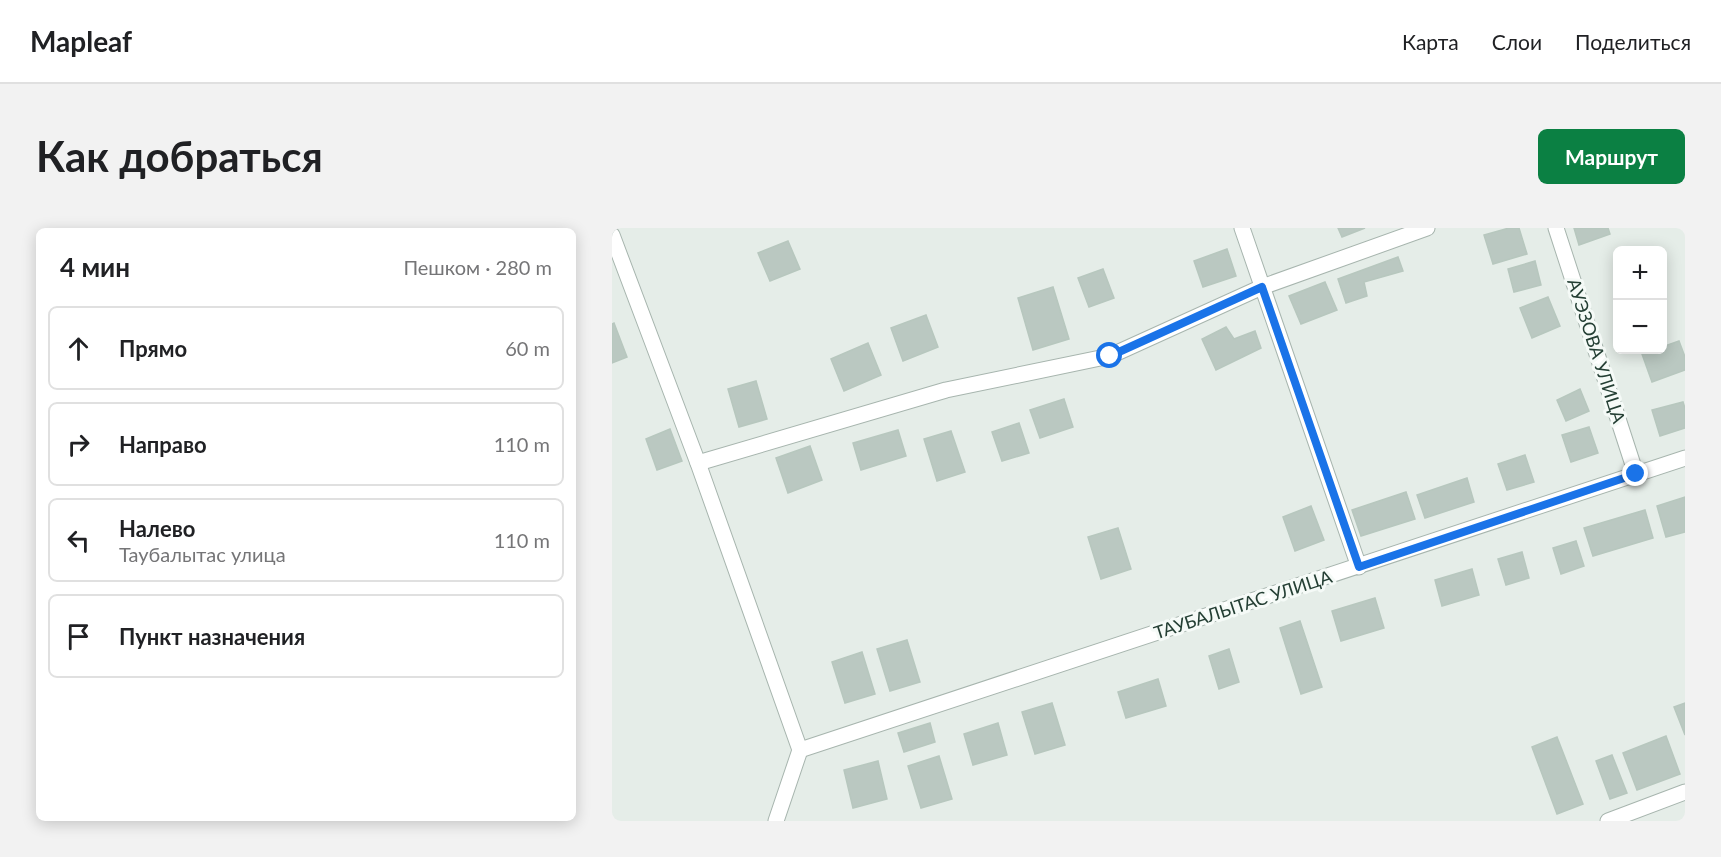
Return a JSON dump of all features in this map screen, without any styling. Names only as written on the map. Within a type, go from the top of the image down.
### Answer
[{"type":"street","points":[[1242,228],[1359,567]]},
{"type":"street","points":[[698,464],[946,390],[1110,356],[1262,287],[1426,228]]},
{"type":"street","name":"АУЭЗОВА УЛИЦА","points":[[1556,228],[1636,474]]},
{"type":"street","points":[[612,235],[698,464],[800,750],[776,821]]},
{"type":"street","name":"ТАУБАЛЫТАС УЛИЦА","points":[[800,750],[1685,458]]},
{"type":"street","points":[[1608,821],[1685,792]]},
{"type":"building","points":[[1338,228],[1365,228],[1342,237]]},
{"type":"building","points":[[1509,228],[1519,228],[1527,254],[1493,264],[1484,235]]},
{"type":"building","points":[[1574,228],[1608,228],[1610,234],[1579,245]]},
{"type":"building","points":[[788,241],[800,269],[770,281],[758,253]]},
{"type":"building","points":[[1227,249],[1236,276],[1203,287],[1194,261]]},
{"type":"building","points":[[1398,257],[1403,271],[1364,282],[1367,296],[1346,303],[1338,279]]},
{"type":"building","points":[[1535,261],[1541,285],[1514,292],[1508,269]]},
{"type":"building","points":[[1103,269],[1114,298],[1089,307],[1078,278]]},
{"type":"building","points":[[1325,282],[1337,310],[1301,324],[1289,296]]},
{"type":"building","points":[[1053,287],[1069,339],[1033,350],[1018,298]]},
{"type":"building","points":[[1548,297],[1560,326],[1532,338],[1520,308]]},
{"type":"building","points":[[926,315],[938,347],[903,361],[891,328]]},
{"type":"building","points":[[614,323],[627,357],[612,363],[612,324]]},
{"type":"building","points":[[1226,327],[1234,339],[1255,331],[1261,348],[1216,370],[1202,339]]},
{"type":"building","points":[[1679,341],[1685,357],[1685,370],[1652,382],[1642,354],[1667,354],[1667,345]]},
{"type":"building","points":[[868,343],[881,375],[844,391],[831,359]]},
{"type":"building","points":[[756,381],[767,419],[739,427],[728,389]]},
{"type":"building","points":[[1580,389],[1589,411],[1566,421],[1557,400]]},
{"type":"building","points":[[1064,399],[1073,427],[1040,438],[1030,410]]},
{"type":"building","points":[[1683,402],[1685,428],[1660,436],[1652,410]]},
{"type":"building","points":[[1019,423],[1029,453],[1002,461],[992,432]]},
{"type":"building","points":[[1589,427],[1598,453],[1571,462],[1562,435]]},
{"type":"building","points":[[670,429],[682,461],[657,470],[646,439]]},
{"type":"building","points":[[898,430],[906,456],[861,470],[853,443]]},
{"type":"building","points":[[951,431],[965,472],[937,481],[924,439]]},
{"type":"building","points":[[810,446],[822,480],[788,493],[776,458]]},
{"type":"building","points":[[1525,455],[1534,482],[1507,490],[1498,464]]},
{"type":"building","points":[[1467,478],[1474,502],[1425,518],[1417,495]]},
{"type":"building","points":[[1406,492],[1415,519],[1361,536],[1352,510]]},
{"type":"building","points":[[1685,497],[1685,532],[1666,537],[1657,506]]},
{"type":"building","points":[[1311,506],[1324,540],[1295,551],[1283,517]]},
{"type":"building","points":[[1645,510],[1653,538],[1593,556],[1584,528]]},
{"type":"building","points":[[1118,528],[1131,569],[1101,579],[1088,537]]},
{"type":"building","points":[[1576,541],[1584,566],[1561,574],[1553,548]]},
{"type":"building","points":[[1522,552],[1529,578],[1506,585],[1498,559]]},
{"type":"building","points":[[1472,569],[1479,595],[1442,606],[1435,580]]},
{"type":"building","points":[[1375,598],[1384,628],[1341,641],[1332,611]]},
{"type":"building","points":[[1300,621],[1322,687],[1301,694],[1280,628]]},
{"type":"building","points":[[907,640],[920,682],[890,691],[877,649]]},
{"type":"building","points":[[1229,649],[1239,682],[1219,689],[1209,656]]},
{"type":"building","points":[[862,652],[875,694],[845,703],[832,662]]},
{"type":"building","points":[[1158,679],[1166,706],[1126,718],[1118,692]]},
{"type":"building","points":[[1052,703],[1065,745],[1035,754],[1022,712]]},
{"type":"building","points":[[1685,703],[1685,735],[1674,707]]},
{"type":"building","points":[[930,723],[935,742],[904,752],[898,733]]},
{"type":"building","points":[[998,723],[1007,755],[973,765],[964,734]]},
{"type":"building","points":[[1666,736],[1680,774],[1637,790],[1623,753]]},
{"type":"building","points":[[1557,737],[1583,804],[1557,814],[1532,747]]},
{"type":"building","points":[[1612,755],[1627,793],[1610,799],[1596,761]]},
{"type":"building","points":[[939,756],[952,799],[921,808],[908,766]]},
{"type":"building","points":[[878,761],[887,799],[853,808],[844,770]]},
{"type":"route","points":[[1110,356],[1262,287],[1359,567],[1636,474]]}]
